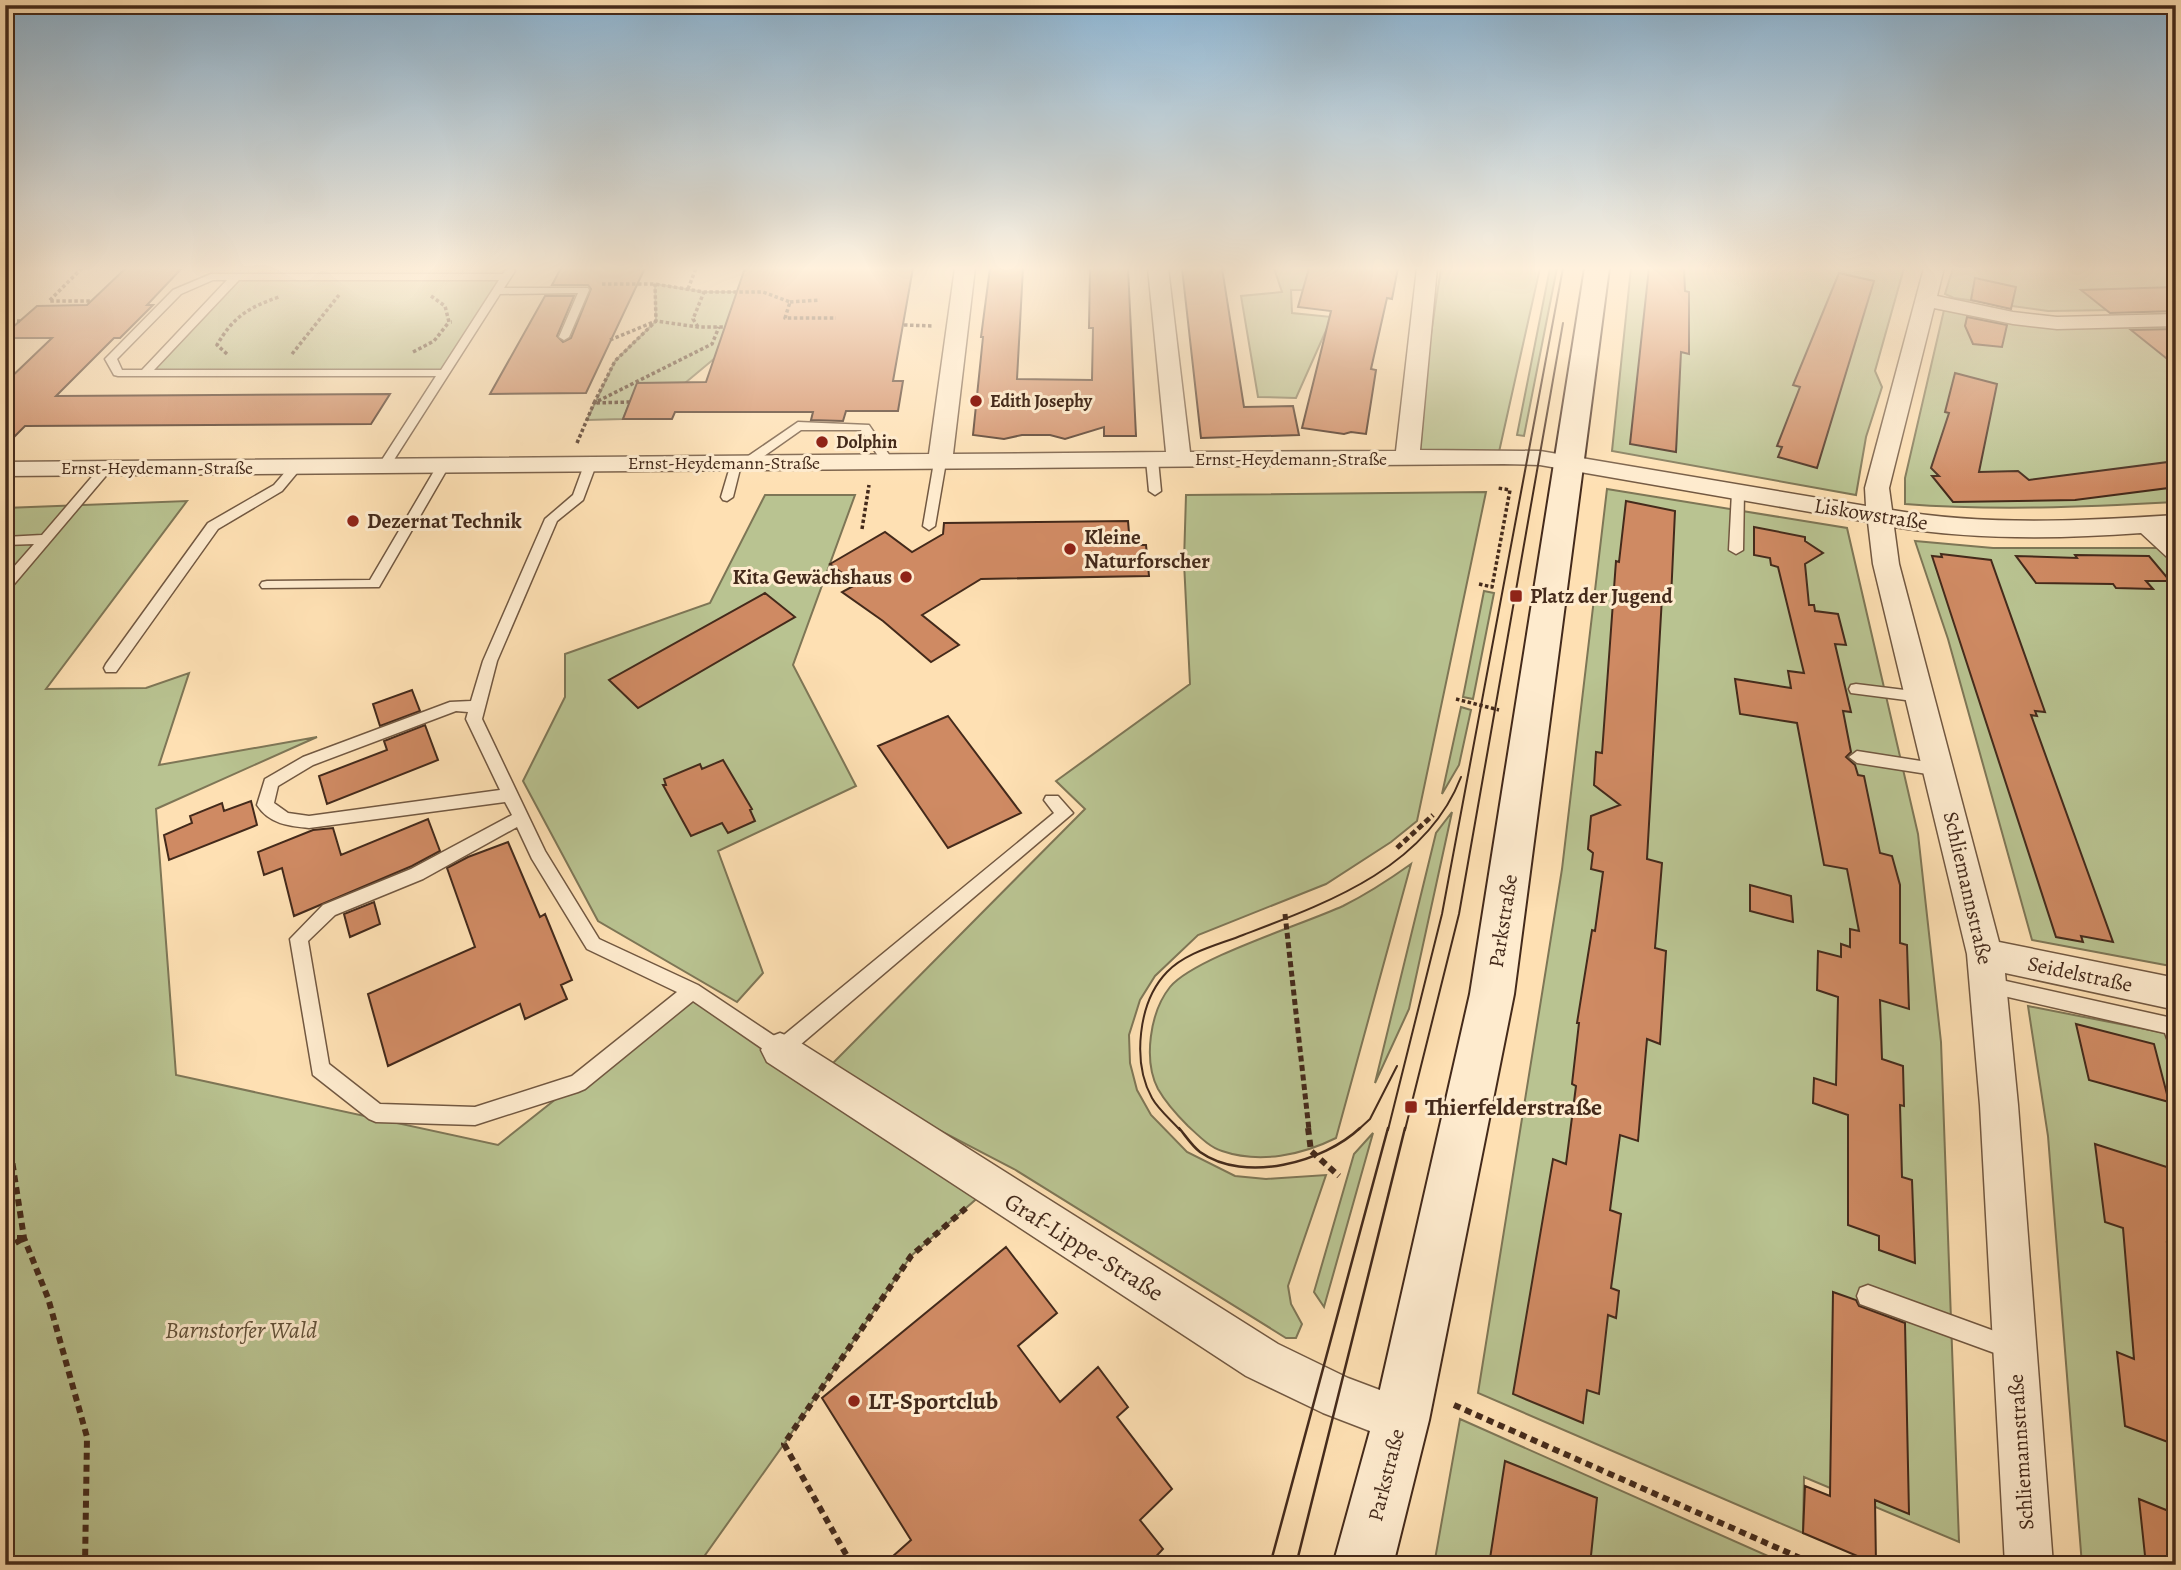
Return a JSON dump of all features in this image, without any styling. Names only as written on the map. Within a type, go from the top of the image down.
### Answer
[{"type":"main road","name":"Parkstraße","points":[[1363,1565],[1401,1420],[1492,994],[1587,341]]},
{"type":"street","points":[[940,462],[956,341]]},
{"type":"street","points":[[1166,341],[1178,452]]},
{"type":"street","points":[[1407,448],[1419,341]]},
{"type":"street","name":"Schliemannstraße","points":[[1914,341],[1877,488],[1878,516],[1886,564],[1940,771],[1987,970],[1999,1105],[2029,1565]]},
{"type":"street","name":"Ernst-Heydemann-Straße","points":[[5,469],[1152,460],[1178,452],[1407,448],[1540,458],[1569,464]]},
{"type":"street","name":"Liskowstraße","points":[[1569,464],[1926,524],[2070,530],[2176,523]]},
{"type":"street","points":[[2148,526],[2176,551]]},
{"type":"street","name":"Seidelstraße","points":[[1987,970],[2176,994]]},
{"type":"street","name":"Graf-Lippe-Straße","points":[[780,1050],[1262,1360],[1339,1397],[1401,1420]]},
{"type":"lane","points":[[128,341],[111,359],[118,373],[444,373]]},
{"type":"lane","points":[[145,373],[175,341]]},
{"type":"lane","points":[[384,466],[465,341]]},
{"type":"lane","points":[[727,497],[741,463],[812,416]]},
{"type":"lane","points":[[845,416],[865,427],[888,462]]},
{"type":"lane","points":[[798,426],[865,427]]},
{"type":"lane","points":[[1152,460],[1155,491]]},
{"type":"lane","points":[[929,526],[940,462]]},
{"type":"lane","points":[[590,465],[579,497],[551,519],[490,662],[474,719],[538,854],[593,944],[692,992],[780,1050],[1065,813],[1052,800]]},
{"type":"lane","points":[[267,585],[374,584],[443,466]]},
{"type":"lane","points":[[111,668],[212,526],[278,488],[296,467]]},
{"type":"lane","points":[[5,586],[106,468]]},
{"type":"lane","points":[[1736,550],[1738,492]]},
{"type":"lane","points":[[5,541],[45,539]]},
{"type":"lane","points":[[1856,689],[1921,697]]},
{"type":"lane","points":[[477,707],[455,706],[308,761],[271,783],[265,805],[284,819],[309,822],[512,795]]},
{"type":"lane","points":[[1857,757],[1940,771]]},
{"type":"lane","points":[[522,817],[417,873],[330,910],[299,939],[320,1069],[376,1114],[475,1116],[578,1083],[692,992]]},
{"type":"lane","points":[[1987,970],[2172,1026],[2176,1038]]},
{"type":"lane","points":[[1868,1296],[2014,1350]]},
{"type":"path","points":[[219,341],[217,345],[229,356]]},
{"type":"path","points":[[302,358],[289,358],[303,341]]},
{"type":"path","points":[[411,353],[422,350],[432,341]]},
{"type":"path","points":[[578,440],[615,361],[635,341]]},
{"type":"path","points":[[594,403],[713,341]]},
{"type":"path","points":[[594,403],[630,402]]},
{"type":"path","points":[[862,529],[870,481]]},
{"type":"path","points":[[1479,584],[1492,587],[1510,490],[1498,488]]},
{"type":"path","points":[[1456,699],[1508,713]]},
{"type":"path","points":[[1397,848],[1433,815]]},
{"type":"path","points":[[1286,914],[1311,1151],[1339,1176]]},
{"type":"path","points":[[5,1114],[24,1238],[48,1298],[87,1437],[85,1565]]},
{"type":"path","points":[[852,1565],[784,1444],[911,1256],[990,1187]]},
{"type":"path","points":[[5,1238],[24,1238]]},
{"type":"path","points":[[5,1249],[24,1238]]},
{"type":"path","points":[[1454,1405],[1816,1565]]},
{"type":"green space","points":[[175,341],[465,341],[444,373],[145,373]]},
{"type":"green space","points":[[635,341],[734,341],[685,383],[638,383],[623,419],[587,420],[615,361]]},
{"type":"green space","points":[[1249,341],[1321,341],[1296,398],[1258,397]]},
{"type":"green space","points":[[1430,341],[1524,341],[1499,452],[1413,453]]},
{"type":"green space","points":[[1536,341],[1543,341],[1524,436],[1517,435]]},
{"type":"green space","points":[[1623,341],[1883,341],[1875,371],[1882,387],[1866,437],[1856,495],[1612,451]]},
{"type":"green space","points":[[1937,341],[2176,341],[2176,502],[2007,508],[1905,504],[1905,478]]},
{"type":"green space","points":[[1607,489],[1847,528],[1918,834],[1941,1042],[1959,1542],[1804,1477],[1803,1533],[1478,1393],[1562,869]]},
{"type":"green space","points":[[1486,492],[1417,821],[1391,842],[1326,884],[1198,935],[1155,976],[1140,1000],[1129,1035],[1130,1063],[1137,1090],[1151,1115],[1187,1152],[1235,1176],[1266,1179],[1326,1175],[1288,1286],[1291,1304],[1302,1324],[1296,1338],[1286,1338],[1014,1169],[933,1127],[830,1066],[1085,809],[1056,781],[1190,684],[1184,562],[1186,495]]},
{"type":"green space","points":[[765,495],[855,495],[793,665],[856,786],[718,851],[763,973],[737,1002],[598,921],[523,781],[565,697],[565,654],[710,603]]},
{"type":"green space","name":"Barnstorfer Wald","points":[[187,501],[46,689],[146,688],[189,673],[159,765],[317,737],[156,809],[176,1075],[498,1145],[692,991],[990,1187],[911,1256],[784,1444],[698,1565],[5,1565],[5,508]]},
{"type":"green space","points":[[1915,541],[1993,548],[2158,548],[2176,564],[2176,967],[2032,940],[1948,639]]},
{"type":"green space","points":[[1484,591],[1494,593],[1473,699],[1463,697]]},
{"type":"green space","points":[[1461,707],[1471,710],[1459,765],[1442,794]]},
{"type":"green space","points":[[1452,812],[1409,1009],[1375,1083],[1436,833]]},
{"type":"green space","points":[[1411,864],[1336,1138],[1295,1153],[1266,1157],[1236,1155],[1208,1144],[1172,1109],[1153,1077],[1150,1051],[1153,1023],[1170,987],[1183,976],[1225,953],[1343,906]]},
{"type":"green space","points":[[2028,1006],[2176,1035],[2176,1565],[2082,1565],[2048,1136]]},
{"type":"green space","points":[[1373,1133],[1324,1307],[1314,1292],[1354,1154]]},
{"type":"green space","points":[[1460,1419],[1788,1565],[1434,1565]]},
{"type":"building","points":[[49,341],[111,341],[56,396],[390,394],[371,424],[25,426],[5,446],[5,383]]},
{"type":"building","points":[[520,341],[610,341],[586,393],[490,394]]},
{"type":"building","points":[[720,341],[900,341],[893,381],[903,381],[898,411],[846,411],[843,421],[811,420],[813,412],[675,412],[672,419],[623,419],[637,383],[706,382]]},
{"type":"building","points":[[983,341],[1019,341],[1017,379],[1092,380],[1093,341],[1131,341],[1136,436],[1104,436],[1104,427],[1065,439],[1050,435],[1022,435],[1004,439],[973,435]]},
{"type":"building","points":[[1190,341],[1234,341],[1244,407],[1293,406],[1299,435],[1201,438]]},
{"type":"building","points":[[1323,341],[1377,341],[1371,369],[1376,370],[1366,434],[1302,428]]},
{"type":"building","points":[[1641,341],[1689,341],[1689,354],[1681,352],[1676,452],[1630,444]]},
{"type":"building","points":[[1811,341],[1856,341],[1817,468],[1778,457],[1782,447],[1777,446],[1800,387],[1793,385]]},
{"type":"building","points":[[1972,341],[2003,341],[2002,347],[1973,344]]},
{"type":"building","points":[[2145,341],[2176,341],[2176,366]]},
{"type":"building","points":[[1955,373],[1997,384],[1979,472],[2018,471],[2029,480],[2176,461],[2176,487],[2075,500],[1953,502],[1932,476],[1939,476],[1931,468],[1949,413],[1945,412]]},
{"type":"building","points":[[1626,501],[1675,511],[1671,598],[1662,597],[1647,859],[1662,863],[1655,948],[1666,951],[1660,1044],[1647,1039],[1638,1141],[1620,1135],[1610,1210],[1621,1214],[1611,1288],[1619,1291],[1616,1318],[1608,1315],[1599,1394],[1587,1390],[1583,1423],[1513,1394],[1553,1159],[1566,1164],[1576,1086],[1572,1084],[1577,1023],[1592,930],[1595,931],[1603,872],[1591,869],[1593,853],[1588,849],[1591,816],[1620,805],[1594,785],[1596,752],[1602,753],[1616,561],[1619,562]]},
{"type":"building","points":[[1128,521],[1130,545],[1146,545],[1149,576],[981,579],[922,615],[959,645],[931,662],[883,621],[842,592],[857,584],[830,564],[885,532],[912,552],[943,534],[944,523]]},
{"type":"building","points":[[1754,527],[1805,537],[1805,541],[1823,553],[1805,564],[1809,605],[1814,605],[1815,611],[1838,614],[1846,645],[1835,644],[1851,712],[1843,711],[1851,752],[1846,757],[1855,765],[1858,775],[1864,776],[1880,853],[1892,856],[1900,885],[1900,943],[1907,945],[1909,1009],[1880,1000],[1882,1059],[1903,1066],[1904,1106],[1900,1105],[1902,1177],[1912,1180],[1915,1263],[1879,1250],[1879,1236],[1848,1225],[1848,1115],[1813,1103],[1814,1078],[1836,1085],[1838,997],[1817,990],[1818,951],[1841,957],[1841,944],[1850,947],[1850,929],[1859,931],[1847,869],[1824,865],[1797,723],[1740,714],[1735,679],[1791,688],[1788,671],[1804,673],[1778,567],[1771,565],[1770,558],[1754,555]]},
{"type":"building","points":[[1941,554],[1991,560],[2045,712],[2035,711],[2037,716],[2031,715],[2113,942],[2081,936],[2083,942],[2056,937],[1932,556],[1942,557]]},
{"type":"building","points":[[2075,555],[2149,556],[2170,581],[2146,581],[2153,589],[2116,588],[2113,584],[2036,583],[2016,556],[2077,558]]},
{"type":"building","points":[[765,593],[795,617],[638,708],[609,680]]},
{"type":"building","points":[[412,690],[420,711],[380,726],[373,704]]},
{"type":"building","points":[[948,716],[1021,813],[948,848],[878,746]]},
{"type":"building","points":[[425,725],[438,760],[327,804],[319,776],[387,750],[384,741]]},
{"type":"building","points":[[723,760],[752,809],[750,810],[755,821],[728,833],[722,823],[691,836],[663,785],[666,785],[664,779],[700,764],[702,769]]},
{"type":"building","points":[[251,801],[257,825],[169,860],[164,835],[192,823],[190,816],[222,803],[224,811]]},
{"type":"building","points":[[428,819],[440,851],[412,866],[294,916],[282,868],[264,875],[258,852],[313,830],[333,828],[341,855]]},
{"type":"building","points":[[508,842],[540,917],[545,914],[572,980],[561,985],[567,999],[525,1019],[520,1004],[388,1066],[368,994],[475,947],[447,868]]},
{"type":"building","points":[[1750,885],[1791,896],[1793,922],[1750,911]]},
{"type":"building","points":[[374,902],[380,924],[350,937],[344,914]]},
{"type":"building","points":[[2076,1024],[2154,1044],[2169,1102],[2089,1080]]},
{"type":"building","points":[[2095,1144],[2176,1170],[2176,1246],[2167,1243],[2176,1308],[2176,1445],[2125,1426],[2117,1352],[2134,1359],[2123,1228],[2105,1222]]},
{"type":"building","points":[[1006,1247],[1057,1313],[1018,1346],[1060,1402],[1098,1367],[1128,1407],[1117,1417],[1172,1489],[1140,1520],[1163,1549],[1148,1565],[883,1565],[911,1540],[822,1398]]},
{"type":"building","points":[[1833,1292],[1856,1300],[1859,1306],[1905,1323],[1909,1514],[1875,1500],[1876,1564],[1803,1533],[1805,1486],[1830,1496]]},
{"type":"building","points":[[1505,1461],[1597,1498],[1590,1565],[1489,1565]]},
{"type":"building","points":[[2139,1499],[2176,1514],[2176,1565],[2146,1565]]},
{"type":"tram line","points":[[1388,1130],[1442,914],[1549,341]]},
{"type":"tram line","points":[[1405,1130],[1459,914],[1560,341]]},
{"type":"tram line","points":[[1180,1130],[1152,1098],[1146,1083],[1140,1050],[1144,1016],[1157,985],[1167,972],[1193,954],[1340,895],[1399,859],[1424,836],[1445,809],[1461,777]]},
{"type":"tram line","points":[[1358,1130],[1370,1119],[1397,1066]]},
{"type":"tram line","points":[[1179,1128],[1200,1152],[1218,1162],[1239,1167],[1283,1165],[1305,1159],[1326,1151],[1360,1128]]},
{"type":"tram line","points":[[1270,1565],[1388,1128]]},
{"type":"tram line","points":[[1296,1565],[1405,1128]]},
{"type":"place","name":"Edith Josephy","points":[[976,401]]},
{"type":"place","name":"Dolphin","points":[[822,442]]},
{"type":"place","name":"Dezernat Technik","points":[[353,521]]},
{"type":"place","name":"Kleine Naturforscher","points":[[1070,549]]},
{"type":"place","name":"Kita Gewächshaus","points":[[906,577]]},
{"type":"place","name":"Platz der Jugend","points":[[1516,596]]},
{"type":"place","name":"Thierfelderstraße","points":[[1411,1107]]},
{"type":"place","name":"LT-Sportclub","points":[[854,1401]]}]
